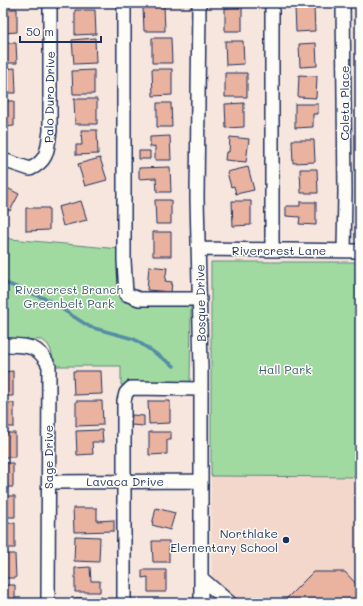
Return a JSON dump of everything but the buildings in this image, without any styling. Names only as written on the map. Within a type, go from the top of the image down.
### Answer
[{"type":"street","name":"Palo Duro Drive","points":[[3,160],[20,167],[30,169],[44,159],[47,150],[50,131],[50,3]]},
{"type":"street","points":[[124,3],[124,260],[126,294],[139,299],[200,299]]},
{"type":"street","name":"Bosque Drive","points":[[199,3],[197,190],[201,389],[201,603]]},
{"type":"street","points":[[272,3],[272,250]]},
{"type":"street","name":"Coleta Place","points":[[343,3],[345,184],[344,250]]},
{"type":"street","name":"Rivercrest Lane","points":[[199,249],[360,251]]},
{"type":"street","name":"Sage Drive","points":[[3,345],[34,348],[43,355],[49,366],[48,603]]},
{"type":"street","points":[[124,603],[124,401],[126,393],[131,388],[201,389]]},
{"type":"street","name":"Lavaca Drive","points":[[49,482],[200,481]]},
{"type":"street","points":[[201,578],[230,603]]},
{"type":"shaded area","name":"Northlake Elementary School","points":[[211,476],[360,477],[360,603],[212,603]]},
{"type":"green space","name":"Rivercrest Branch Greenbelt Park","points":[[3,235],[10,239],[120,249],[121,302],[191,302],[190,383],[178,386],[121,385],[121,366],[53,366],[50,348],[46,342],[42,340],[3,338]]},
{"type":"green space","name":"Hall Park","points":[[211,262],[360,262],[360,477],[211,476]]},
{"type":"waterway","points":[[3,282],[46,299],[90,327],[134,339],[174,366]]},
{"type":"place","name":"Northlake Elementary School","points":[[286,540]]}]
